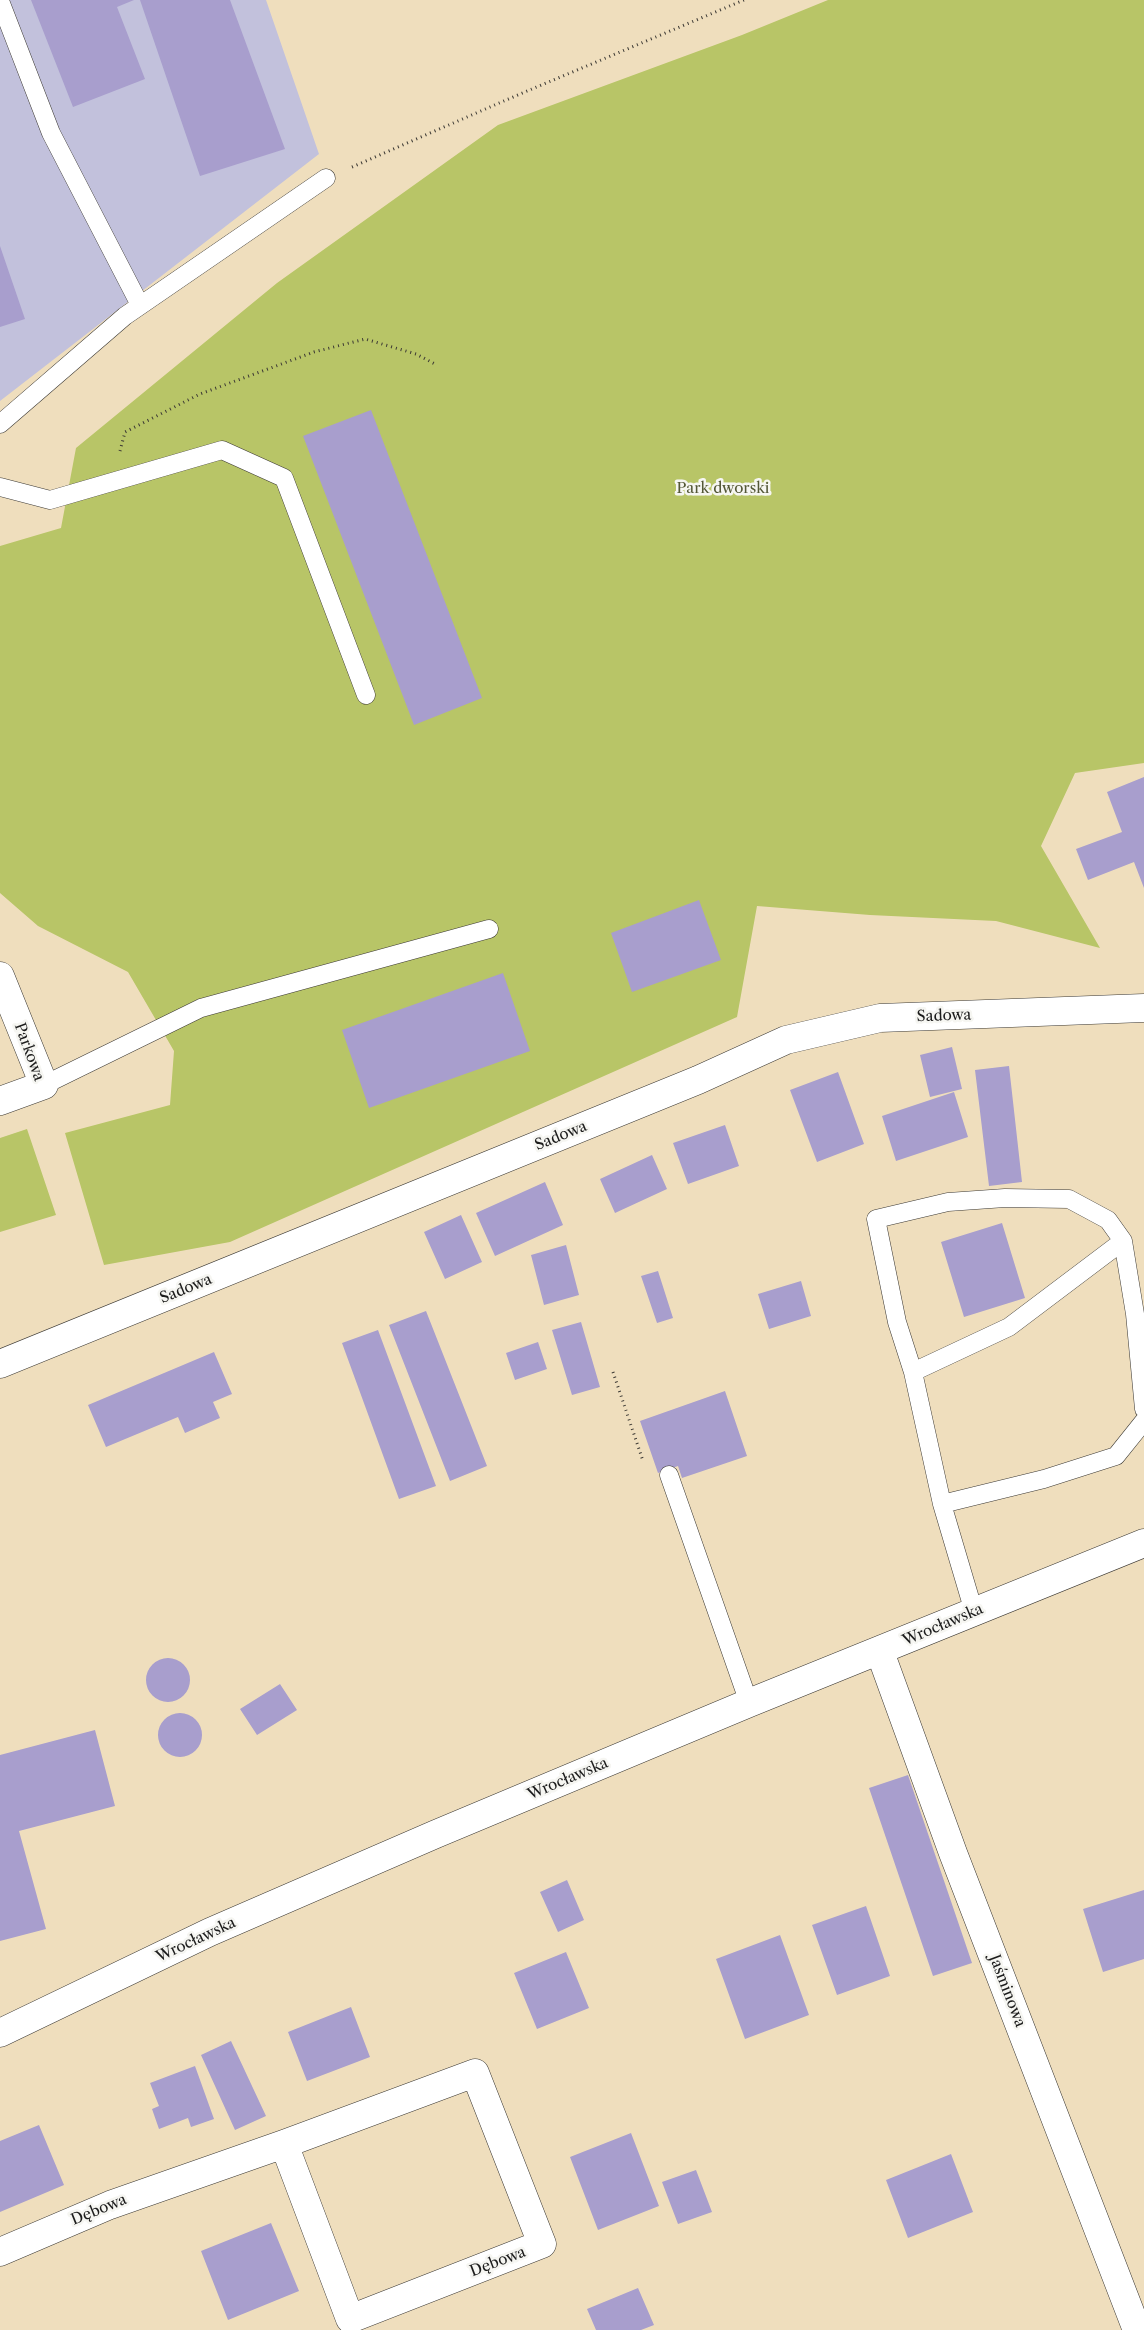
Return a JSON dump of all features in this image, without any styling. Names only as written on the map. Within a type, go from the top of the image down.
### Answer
[{"type":"street","name":"Parkowa","points":[[0,976],[44,1085],[0,1101]]},
{"type":"street","name":"Sadowa","points":[[0,1364],[698,1080],[786,1040],[880,1018],[1144,1008]]},
{"type":"street","name":"Wrocławska","points":[[0,2034],[210,1932],[436,1834],[749,1703],[880,1652],[1144,1543]]},
{"type":"street","name":"Jaśminowa","points":[[880,1652],[957,1862],[1137,2330]]},
{"type":"street","name":"Dębowa","points":[[0,2252],[110,2205],[284,2144],[475,2073],[542,2244],[350,2319],[284,2144]]},
{"type":"lane","points":[[0,1],[51,133],[140,305]]},
{"type":"lane","points":[[0,424],[140,305],[241,238],[326,178]]},
{"type":"lane","points":[[0,487],[50,500],[222,450],[284,478],[366,695]]},
{"type":"lane","points":[[44,1085],[201,1008],[489,929]]},
{"type":"lane","points":[[974,1612],[942,1504],[913,1372],[897,1322],[876,1219],[948,1202],[1005,1198],[1069,1199],[1108,1220],[1123,1241],[1135,1314],[1144,1409]]},
{"type":"lane","points":[[913,1372],[1010,1327],[1123,1241]]},
{"type":"lane","points":[[942,1504],[1044,1479],[1116,1456],[1144,1421]]},
{"type":"lane","points":[[669,1475],[749,1703]]},
{"type":"path","points":[[326,178],[744,0]]},
{"type":"path","points":[[111,483],[125,432],[200,394],[314,352],[364,339],[416,354],[435,364]]},
{"type":"shaded area","points":[[0,0],[266,0],[319,154],[0,401]]},
{"type":"green space","name":"Park dworski","points":[[828,0],[1144,0],[1144,763],[1075,773],[1041,846],[1100,948],[996,921],[870,915],[757,906],[737,1017],[230,1242],[104,1265],[65,1133],[170,1105],[174,1051],[128,972],[38,926],[0,893],[0,546],[61,528],[76,448],[277,283],[498,125],[742,35]]},
{"type":"green space","points":[[27,1129],[56,1215],[0,1232],[0,1138]]},
{"type":"building","points":[[31,0],[134,0],[117,7],[145,79],[73,107]]},
{"type":"building","points":[[140,0],[230,0],[285,149],[200,176]]},
{"type":"building","points":[[0,246],[25,319],[0,327]]},
{"type":"building","points":[[371,410],[482,698],[414,725],[303,436]]},
{"type":"building","points":[[1144,777],[1144,888],[1134,862],[1088,880],[1076,849],[1122,832],[1107,792]]},
{"type":"building","points":[[699,900],[721,960],[632,992],[611,933]]},
{"type":"building","points":[[503,973],[530,1051],[369,1108],[342,1030]]},
{"type":"building","points":[[952,1047],[962,1089],[930,1097],[920,1055]]},
{"type":"building","points":[[1009,1066],[1022,1182],[989,1186],[975,1070]]},
{"type":"building","points":[[838,1072],[864,1144],[817,1162],[790,1090]]},
{"type":"building","points":[[954,1092],[968,1137],[896,1161],[882,1116]]},
{"type":"building","points":[[725,1125],[739,1166],[688,1184],[673,1143]]},
{"type":"building","points":[[652,1155],[667,1189],[615,1213],[600,1179]]},
{"type":"building","points":[[545,1182],[563,1225],[495,1256],[476,1213]]},
{"type":"building","points":[[461,1215],[482,1262],[445,1279],[424,1232]]},
{"type":"building","points":[[1002,1223],[1025,1298],[964,1317],[941,1242]]},
{"type":"building","points":[[566,1245],[579,1295],[544,1305],[531,1255]]},
{"type":"building","points":[[658,1271],[673,1318],[657,1323],[641,1276]]},
{"type":"building","points":[[801,1281],[811,1316],[769,1329],[758,1294]]},
{"type":"building","points":[[426,1311],[487,1466],[450,1481],[389,1325]]},
{"type":"building","points":[[581,1322],[600,1387],[572,1395],[552,1330]]},
{"type":"building","points":[[378,1330],[436,1486],[399,1499],[342,1343]]},
{"type":"building","points":[[538,1342],[547,1369],[515,1380],[506,1353]]},
{"type":"building","points":[[214,1352],[232,1394],[213,1402],[220,1418],[185,1433],[178,1417],[106,1447],[88,1405]]},
{"type":"building","points":[[725,1391],[747,1456],[682,1478],[678,1466],[658,1473],[640,1421]]},
{"type":"building","points":[[168,1658],[180,1662],[186,1668],[190,1680],[186,1692],[180,1698],[168,1702],[156,1698],[150,1692],[146,1680],[150,1668],[156,1662]]},
{"type":"building","points":[[280,1684],[297,1710],[257,1735],[240,1709]]},
{"type":"building","points":[[180,1713],[192,1717],[198,1723],[202,1735],[198,1747],[192,1753],[180,1757],[168,1753],[162,1747],[158,1735],[162,1723],[168,1717]]},
{"type":"building","points":[[95,1730],[115,1806],[19,1831],[46,1929],[0,1941],[0,1755]]},
{"type":"building","points":[[908,1775],[972,1963],[933,1976],[869,1788]]},
{"type":"building","points":[[567,1880],[584,1920],[558,1932],[540,1892]]},
{"type":"building","points":[[1144,1890],[1144,1959],[1103,1972],[1083,1909]]},
{"type":"building","points":[[866,1906],[890,1976],[837,1995],[812,1925]]},
{"type":"building","points":[[780,1935],[809,2015],[745,2039],[716,1959]]},
{"type":"building","points":[[566,1952],[589,2008],[537,2029],[514,1973]]},
{"type":"building","points":[[351,2007],[370,2057],[307,2081],[288,2032]]},
{"type":"building","points":[[231,2041],[266,2116],[235,2130],[201,2055]]},
{"type":"building","points":[[195,2066],[214,2119],[191,2127],[188,2118],[159,2129],[152,2109],[159,2106],[150,2083]]},
{"type":"building","points":[[39,2125],[64,2185],[0,2212],[0,2141]]},
{"type":"building","points":[[631,2133],[659,2206],[598,2230],[570,2157]]},
{"type":"building","points":[[951,2154],[973,2212],[908,2238],[886,2180]]},
{"type":"building","points":[[696,2170],[712,2212],[678,2224],[662,2182]]},
{"type":"building","points":[[271,2223],[299,2291],[228,2320],[201,2251]]},
{"type":"building","points":[[638,2288],[654,2325],[641,2330],[596,2330],[587,2309]]}]
